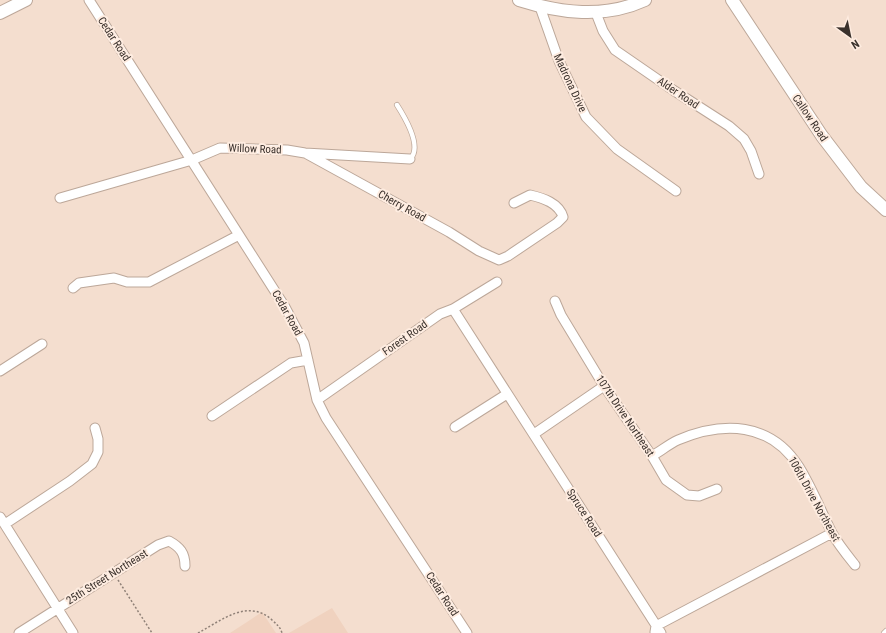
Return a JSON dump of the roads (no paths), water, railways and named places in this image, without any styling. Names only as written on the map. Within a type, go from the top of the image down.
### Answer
[{"type":"street","points":[[0,13],[26,0]]},
{"type":"street","name":"Cedar Road","points":[[89,0],[296,325],[304,343],[317,400],[326,418],[467,633]]},
{"type":"street","points":[[519,0],[571,12],[596,12],[625,7],[645,0]]},
{"type":"street","name":"Callow Road","points":[[732,0],[745,17],[822,136],[861,187],[886,210]]},
{"type":"street","name":"Callow Road","points":[[739,0],[745,17]]},
{"type":"street","name":"Madrona Drive","points":[[540,6],[559,61],[586,117],[617,149],[676,191]]},
{"type":"street","name":"Alder Road","points":[[596,12],[603,31],[615,50],[729,126],[744,139],[751,150],[759,174]]},
{"type":"street","name":"Willow Road","points":[[60,198],[192,160],[220,148],[288,150],[305,153],[410,159]]},
{"type":"street","name":"Cherry Road","points":[[305,153],[449,232],[479,252],[499,260],[508,256],[563,217],[561,211],[547,200],[530,194],[514,203]]},
{"type":"street","points":[[73,288],[79,284],[114,278],[127,282],[149,282],[239,235]]},
{"type":"street","name":"Forest Road","points":[[317,400],[440,314],[453,310],[497,282]]},
{"type":"street","name":"107th Drive Northeast","points":[[555,301],[561,315],[604,386],[652,456],[666,480],[678,491],[687,495],[699,496],[717,489]]},
{"type":"street","name":"Spruce Road","points":[[453,310],[534,434],[657,631]]},
{"type":"street","points":[[0,371],[42,344]]},
{"type":"street","points":[[212,416],[291,363],[308,360]]},
{"type":"street","points":[[534,434],[604,386]]},
{"type":"street","points":[[455,428],[507,394]]},
{"type":"street","points":[[73,633],[2,520],[70,481],[92,464],[98,452],[98,439],[95,428]]},
{"type":"street","name":"106th Drive Northeast","points":[[652,456],[677,440],[707,430],[721,428],[752,430],[768,437],[786,450],[799,467],[832,533],[855,565]]},
{"type":"street","points":[[657,631],[832,533]]},
{"type":"street","name":"25th Street Northeast","points":[[19,633],[114,574],[158,544],[169,541],[179,548],[183,553],[185,566]]},
{"type":"lane","points":[[397,105],[410,129],[414,142],[414,154],[410,159]]}]
